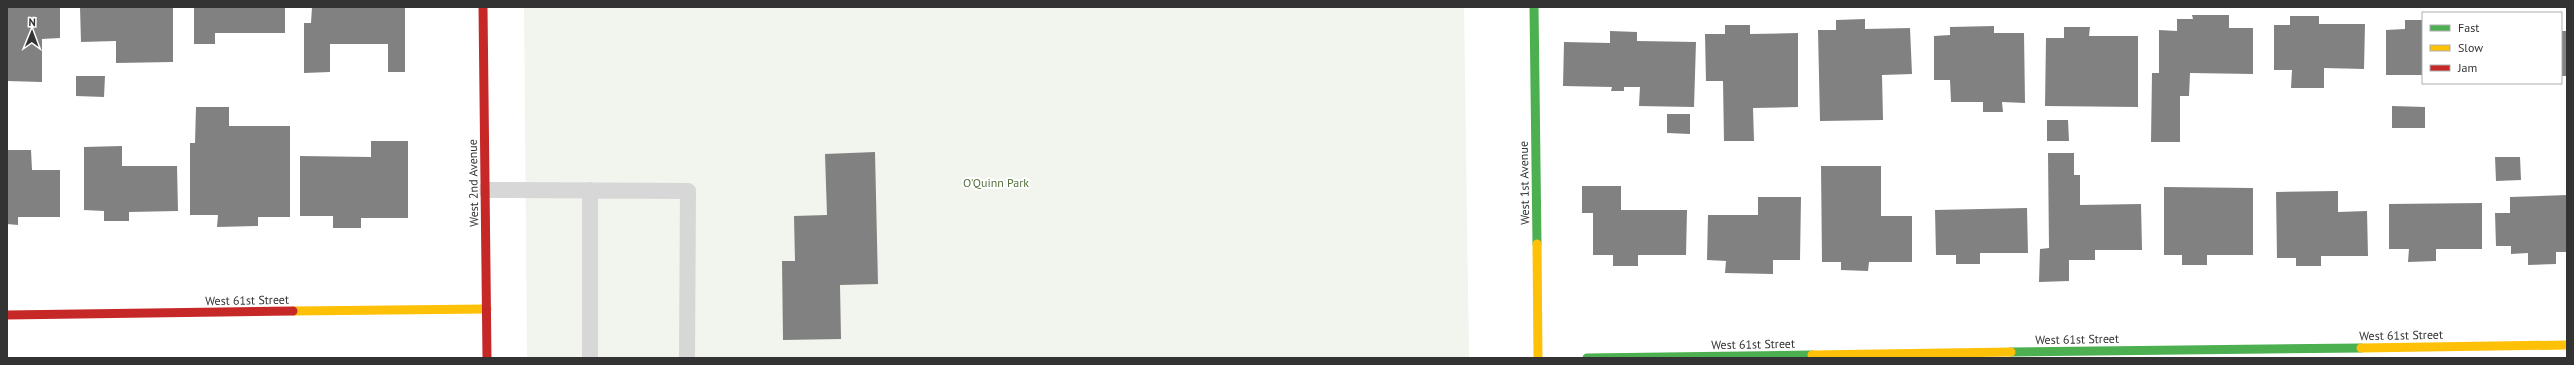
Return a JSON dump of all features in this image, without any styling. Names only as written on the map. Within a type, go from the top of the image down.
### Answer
[{"type":"street","name":"West 2nd Avenue","points":[[483,7],[487,358]]},
{"type":"street","name":"West 1st Avenue","points":[[1534,7],[1538,358]]},
{"type":"street","name":"West 61st Street","points":[[7,315],[487,308]]},
{"type":"street","name":"West 61st Street","points":[[1587,358],[2567,345]]},
{"type":"lane","points":[[486,190],[688,191],[687,358]]},
{"type":"lane","points":[[590,190],[590,358]]},
{"type":"green space","name":"O'Quinn Park","points":[[524,7],[1464,7],[1469,358],[527,358]]},
{"type":"building","points":[[7,7],[60,7],[60,38],[42,39],[42,82],[7,81]]},
{"type":"building","points":[[80,7],[173,7],[173,62],[116,63],[116,41],[81,42]]},
{"type":"building","points":[[194,7],[285,7],[285,33],[215,33],[215,44],[194,44]]},
{"type":"building","points":[[312,7],[405,7],[405,72],[388,72],[388,44],[330,44],[330,72],[304,73],[304,23],[311,23]]},
{"type":"building","points":[[2192,15],[2229,15],[2229,28],[2253,28],[2253,74],[2190,73],[2189,96],[2180,96],[2180,142],[2151,142],[2152,73],[2159,73],[2159,30],[2177,31],[2177,19],[2193,19]]},
{"type":"building","points":[[2290,16],[2319,16],[2319,24],[2365,24],[2364,69],[2324,68],[2324,88],[2291,88],[2292,70],[2274,70],[2274,25],[2290,25]]},
{"type":"building","points":[[1865,19],[1865,29],[1910,28],[1912,74],[1882,75],[1883,120],[1820,121],[1818,30],[1836,30],[1836,20]]},
{"type":"building","points":[[2405,20],[2422,20],[2422,75],[2386,75],[2386,30],[2405,29]]},
{"type":"building","points":[[1725,25],[1750,25],[1750,34],[1798,33],[1798,107],[1753,108],[1754,141],[1724,141],[1723,81],[1706,81],[1705,34],[1725,34]]},
{"type":"building","points":[[1994,26],[1994,33],[2024,33],[2025,103],[2002,102],[2003,112],[1983,112],[1983,102],[1951,102],[1950,80],[1934,80],[1934,36],[1950,35],[1950,27]]},
{"type":"building","points":[[2064,27],[2090,27],[2089,36],[2138,36],[2138,107],[2045,106],[2046,38],[2064,38]]},
{"type":"building","points":[[1610,31],[1637,32],[1637,41],[1696,42],[1694,107],[1639,106],[1640,87],[1624,87],[1624,91],[1611,91],[1612,87],[1563,86],[1564,42],[1610,43]]},
{"type":"building","points":[[2562,31],[2567,31],[2567,76],[2562,76]]},
{"type":"building","points":[[76,76],[105,76],[104,97],[76,96]]},
{"type":"building","points":[[2392,106],[2425,107],[2425,128],[2392,128]]},
{"type":"building","points":[[196,107],[229,107],[229,126],[290,126],[290,217],[258,217],[258,226],[217,227],[218,215],[190,215],[190,143],[195,143]]},
{"type":"building","points":[[1667,114],[1690,114],[1690,134],[1667,133]]},
{"type":"building","points":[[2047,120],[2068,120],[2069,141],[2047,141]]},
{"type":"building","points":[[371,141],[408,141],[408,218],[361,218],[361,228],[333,228],[333,216],[300,216],[300,156],[371,157]]},
{"type":"building","points":[[122,146],[122,166],[177,166],[178,211],[129,212],[129,221],[104,221],[104,211],[84,210],[84,147]]},
{"type":"building","points":[[7,150],[31,150],[32,170],[60,170],[60,217],[18,217],[18,225],[7,224]]},
{"type":"building","points":[[875,152],[878,284],[840,285],[841,339],[783,340],[782,261],[795,261],[794,216],[827,215],[825,154]]},
{"type":"building","points":[[2048,153],[2074,153],[2074,175],[2080,175],[2080,205],[2141,204],[2142,250],[2095,250],[2095,260],[2069,260],[2069,281],[2039,282],[2040,249],[2049,248]]},
{"type":"building","points":[[2495,157],[2520,157],[2521,180],[2496,181]]},
{"type":"building","points":[[1821,166],[1881,166],[1881,216],[1912,216],[1912,262],[1869,262],[1868,271],[1841,270],[1841,262],[1822,262]]},
{"type":"building","points":[[1582,186],[1621,186],[1621,210],[1687,210],[1686,255],[1638,255],[1638,266],[1613,266],[1613,255],[1593,255],[1593,213],[1582,213]]},
{"type":"building","points":[[2164,187],[2253,188],[2253,255],[2207,255],[2207,265],[2182,265],[2182,255],[2164,255]]},
{"type":"building","points":[[2338,191],[2338,212],[2367,211],[2368,256],[2321,256],[2321,266],[2296,266],[2296,258],[2277,258],[2276,192]]},
{"type":"building","points":[[2567,195],[2567,252],[2556,252],[2556,264],[2528,265],[2528,253],[2511,254],[2511,246],[2496,246],[2495,213],[2510,213],[2510,197]]},
{"type":"building","points":[[1758,197],[1801,197],[1800,260],[1773,260],[1773,274],[1725,273],[1726,261],[1707,260],[1708,215],[1758,215]]},
{"type":"building","points":[[2482,203],[2482,249],[2436,249],[2436,261],[2408,262],[2409,249],[2389,249],[2389,204]]},
{"type":"building","points":[[2027,208],[2028,253],[1980,253],[1980,264],[1956,264],[1956,255],[1936,255],[1935,210]]},
{"type":"traffic: fast","points":[[1534,7],[1537,244]]},
{"type":"traffic: fast","points":[[2011,352],[2361,348]]},
{"type":"traffic: fast","points":[[1587,358],[1812,355]]},
{"type":"traffic: slow","points":[[1537,244],[1538,358]]},
{"type":"traffic: slow","points":[[293,311],[487,309]]},
{"type":"traffic: slow","points":[[2361,348],[2567,345]]},
{"type":"traffic: slow","points":[[1812,355],[2011,352]]},
{"type":"traffic: jam","points":[[483,7],[487,358]]},
{"type":"traffic: jam","points":[[7,315],[293,311]]}]
